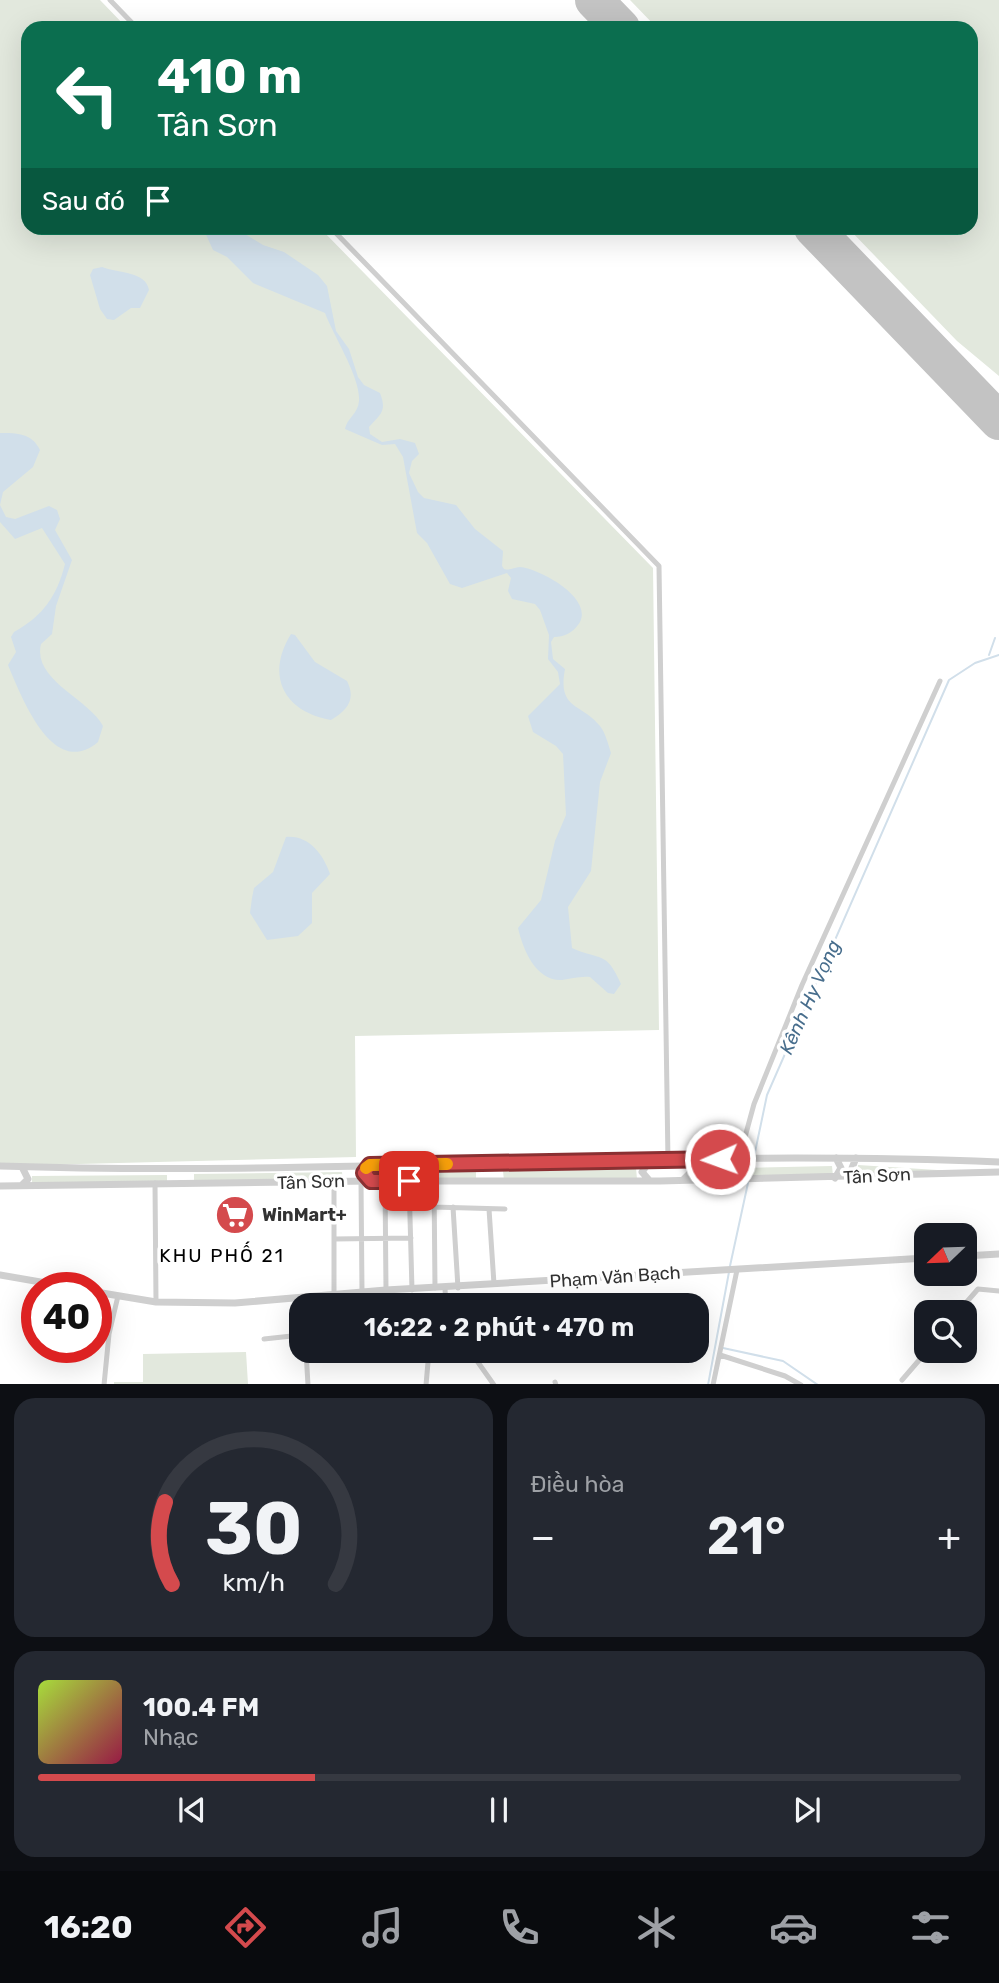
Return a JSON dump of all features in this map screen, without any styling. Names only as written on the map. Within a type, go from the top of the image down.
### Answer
[{"type":"street","points":[[110,0],[130,21]]},
{"type":"street","points":[[338,235],[659,566],[668,1161]]},
{"type":"street","points":[[740,1159],[754,1104],[802,985],[940,681]]},
{"type":"street","points":[[856,1157],[852,1168],[858,1177]]},
{"type":"street","name":"Tân Sơn","points":[[0,1166],[507,1164],[856,1157],[999,1162]]},
{"type":"street","points":[[835,1178],[841,1168],[836,1158]]},
{"type":"street","points":[[682,1160],[691,1167],[691,1172],[684,1180]]},
{"type":"street","points":[[649,1180],[642,1171],[650,1161]]},
{"type":"street","points":[[479,1180],[486,1174],[481,1164]]},
{"type":"street","points":[[503,1180],[497,1171],[507,1164]]},
{"type":"street","points":[[348,1165],[354,1172],[348,1181]]},
{"type":"street","points":[[370,1165],[364,1173],[371,1181]]},
{"type":"street","points":[[21,1186],[28,1179],[22,1167]]},
{"type":"street","points":[[171,1167],[177,1177],[172,1183]]},
{"type":"street","points":[[194,1167],[187,1175],[195,1184]]},
{"type":"street","name":"Tân Sơn","points":[[0,1186],[835,1178],[999,1171]]},
{"type":"street","points":[[360,1181],[362,1292]]},
{"type":"street","points":[[385,1181],[386,1290]]},
{"type":"street","points":[[409,1181],[412,1290]]},
{"type":"street","points":[[434,1181],[435,1288]]},
{"type":"street","points":[[334,1182],[334,1293]]},
{"type":"street","points":[[155,1184],[156,1302]]},
{"type":"street","points":[[433,1207],[505,1209]]},
{"type":"street","points":[[453,1208],[458,1288]]},
{"type":"street","points":[[489,1209],[494,1284]]},
{"type":"street","points":[[334,1239],[411,1238]]},
{"type":"street","points":[[977,1255],[999,1254]]},
{"type":"street","name":"Phạm Văn Bạch","points":[[334,1293],[445,1289],[914,1259]]},
{"type":"street","points":[[713,1384],[737,1270]]},
{"type":"street","points":[[0,1275],[21,1279]]},
{"type":"street","points":[[445,1289],[445,1293]]},
{"type":"street","points":[[968,1300],[978,1289],[999,1291]]},
{"type":"street","name":"Phạm Văn Bạch","points":[[112,1295],[156,1302],[235,1303],[289,1299]]},
{"type":"street","points":[[104,1384],[109,1334],[118,1296]]},
{"type":"street","points":[[264,1339],[289,1336]]},
{"type":"street","points":[[721,1352],[801,1384]]},
{"type":"street","points":[[307,1363],[308,1384]]},
{"type":"street","points":[[426,1384],[428,1363]]},
{"type":"street","points":[[479,1363],[494,1384]]},
{"type":"street","points":[[902,1380],[917,1363]]},
{"type":"shaded area","points":[[0,0],[100,0],[120,21],[21,21],[21,235],[327,235],[653,568],[659,1030],[355,1036],[356,1157],[0,1166]]},
{"type":"shaded area","points":[[630,0],[999,0],[999,376],[957,341],[855,235],[978,235],[978,21],[650,21]]},
{"type":"shaded area","points":[[206,235],[247,235],[263,245],[284,252],[318,275],[327,286],[336,331],[349,349],[358,377],[364,385],[380,393],[382,399],[382,412],[369,427],[370,434],[382,442],[400,439],[415,443],[419,454],[412,461],[409,473],[424,498],[456,505],[475,529],[503,551],[504,569],[520,567],[541,573],[564,587],[580,606],[582,615],[578,625],[567,634],[554,637],[551,642],[553,659],[565,669],[563,682],[568,699],[600,726],[611,753],[600,782],[591,871],[568,907],[572,948],[607,961],[621,984],[614,994],[608,993],[590,977],[562,980],[544,975],[527,954],[518,928],[541,900],[555,841],[566,815],[563,754],[556,746],[533,732],[528,716],[560,684],[558,672],[548,659],[549,635],[540,610],[535,604],[512,599],[508,591],[511,578],[507,573],[462,588],[450,584],[427,543],[417,533],[403,457],[395,444],[382,445],[345,429],[358,405],[358,392],[351,369],[325,313],[253,283],[227,257],[213,250]]},
{"type":"shaded area","points":[[102,267],[137,276],[147,284],[149,290],[140,308],[131,308],[114,320],[107,319],[100,309],[90,275],[93,269]]},
{"type":"shaded area","points":[[0,433],[28,437],[40,450],[33,467],[3,492],[0,505]]},
{"type":"shaded area","points":[[0,505],[6,517],[15,519],[49,506],[57,510],[60,519],[55,530],[72,560],[56,606],[52,634],[41,644],[41,657],[53,679],[96,716],[103,726],[98,742],[82,751],[67,751],[53,743],[41,730],[8,665],[16,652],[11,637],[47,604],[58,586],[65,564],[42,528],[15,539],[0,522]]},
{"type":"shaded area","points":[[291,634],[295,635],[315,662],[347,681],[350,687],[349,704],[331,720],[301,709],[284,690],[280,678],[280,664],[283,649]]},
{"type":"shaded area","points":[[286,837],[302,839],[314,847],[330,874],[312,893],[312,923],[298,936],[267,940],[250,913],[252,898],[254,888],[273,872]]},
{"type":"shaded area","points":[[858,1165],[953,1171],[858,1176]]},
{"type":"shaded area","points":[[832,1166],[833,1176],[695,1179],[695,1169]]},
{"type":"shaded area","points":[[636,1168],[637,1179],[504,1181],[503,1171]]},
{"type":"shaded area","points":[[476,1171],[476,1180],[369,1181],[369,1172]]},
{"type":"shaded area","points":[[342,1172],[343,1182],[194,1185],[194,1174]]},
{"type":"shaded area","points":[[167,1175],[167,1185],[32,1186],[32,1176]]},
{"type":"shaded area","points":[[246,1352],[248,1384],[114,1384],[143,1382],[143,1354]]},
{"type":"waterway","points":[[989,655],[995,638]]},
{"type":"waterway","name":"Kênh Hy Vọng","points":[[754,1157],[767,1095],[949,680],[975,663],[999,655]]},
{"type":"waterway","name":"Kênh Hy Vọng","points":[[749,1177],[752,1162]]},
{"type":"waterway","name":"Kênh Hy Vọng","points":[[730,1266],[748,1183]]},
{"type":"waterway","name":"Kênh Hy Vọng","points":[[708,1384],[729,1272]]},
{"type":"waterway","points":[[723,1348],[783,1361],[817,1384]]},
{"type":"taxiway","points":[[954,374],[999,406]]},
{"type":"runway","points":[[594,0],[614,21]]},
{"type":"runway","points":[[820,235],[999,421]]},
{"type":"slow traffic","points":[[366,1168],[370,1165],[447,1164]]},
{"type":"place","name":"WinMart+","points":[[235,1215]]},
{"type":"district","name":"KHU PHỐ 21","points":[[222,1255]]},
{"type":"route","points":[[409,1181],[371,1181],[364,1173],[370,1165],[720,1159]]}]
